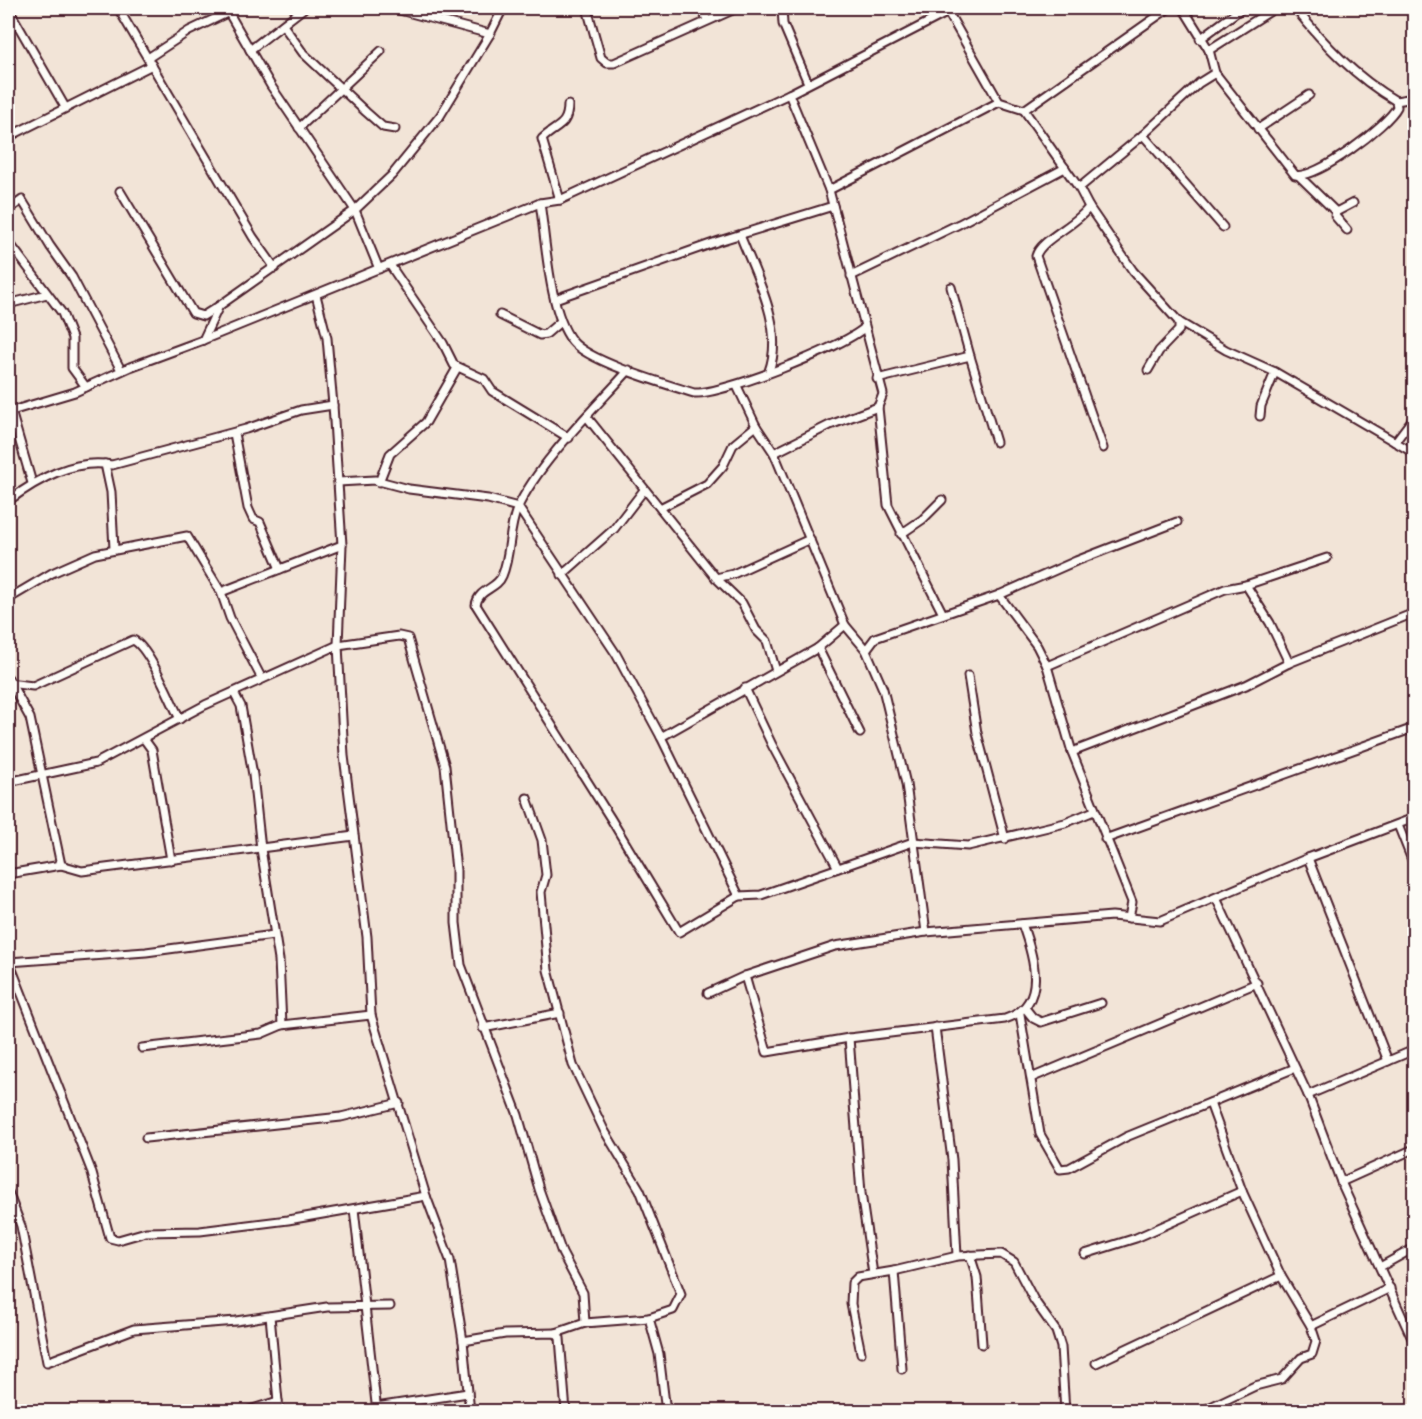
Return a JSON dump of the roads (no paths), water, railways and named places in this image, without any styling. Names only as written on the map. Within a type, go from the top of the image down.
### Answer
[{"type":"street","points":[[8,8],[65,107]]},
{"type":"street","points":[[118,8],[253,237],[275,268]]},
{"type":"street","points":[[250,50],[304,8]]},
{"type":"street","points":[[392,8],[490,34]]},
{"type":"street","points":[[120,191],[193,313],[203,316],[275,268],[355,210],[392,175],[440,116],[490,34],[503,8]]},
{"type":"street","points":[[587,8],[597,46],[607,63],[614,63],[706,20],[738,8]]},
{"type":"street","points":[[702,8],[706,20]]},
{"type":"street","points":[[782,8],[783,24],[808,83]]},
{"type":"street","points":[[928,8],[932,19]]},
{"type":"street","points":[[32,483],[9,411],[86,387],[122,370],[316,295],[540,203],[560,200],[789,93],[956,8]]},
{"type":"street","points":[[1024,110],[1169,8]]},
{"type":"street","points":[[1183,8],[1200,39],[1209,50],[1215,73],[1291,172],[1300,177],[1336,212],[1335,216],[1347,230]]},
{"type":"street","points":[[1200,39],[1242,8]]},
{"type":"street","points":[[1209,50],[1275,8]]},
{"type":"street","points":[[1295,8],[1334,54],[1396,100],[1414,98]]},
{"type":"street","points":[[148,58],[189,31],[228,10],[299,128],[355,210],[380,269]]},
{"type":"street","points":[[948,12],[999,102],[1024,110],[1080,188],[1089,207],[1144,285],[1179,322],[1275,372],[1414,453]]},
{"type":"street","points":[[283,25],[303,53],[383,127],[395,129]]},
{"type":"street","points":[[299,128],[381,51]]},
{"type":"street","points":[[8,137],[152,65]]},
{"type":"street","points":[[1080,188],[1143,135],[1199,83],[1215,73]]},
{"type":"street","points":[[789,93],[829,190],[877,379],[883,394],[878,407],[884,484],[888,505],[944,614]]},
{"type":"street","points":[[1258,129],[1309,95]]},
{"type":"street","points":[[1300,177],[1320,169],[1393,116],[1397,107],[1396,100]]},
{"type":"street","points":[[829,190],[999,102]]},
{"type":"street","points":[[560,200],[542,139],[565,122],[568,117],[568,105]]},
{"type":"street","points":[[1143,135],[1223,227]]},
{"type":"street","points":[[851,276],[959,224],[1065,168]]},
{"type":"street","points":[[8,210],[22,200],[72,277],[122,370]]},
{"type":"street","points":[[540,203],[560,322],[573,342],[583,350],[629,370],[694,393],[737,386],[769,371],[846,342],[864,328]]},
{"type":"street","points":[[1336,212],[1353,203]]},
{"type":"street","points":[[555,298],[833,206]]},
{"type":"street","points":[[1089,207],[1082,218],[1042,246],[1036,256],[1103,448]]},
{"type":"street","points":[[740,235],[767,304],[774,341],[774,359],[769,371]]},
{"type":"street","points":[[8,241],[62,313],[72,338],[72,368],[86,387]]},
{"type":"street","points":[[390,265],[443,343],[457,368],[484,379],[492,391],[569,438]]},
{"type":"street","points":[[951,287],[996,442]]},
{"type":"street","points":[[8,304],[47,294]]},
{"type":"street","points":[[316,295],[327,338],[333,405],[342,545],[338,645],[344,756],[367,937],[371,1015],[426,1196],[450,1260],[463,1341],[470,1412]]},
{"type":"street","points":[[203,340],[219,306]]},
{"type":"street","points":[[500,315],[540,335],[546,334],[560,322]]},
{"type":"street","points":[[1148,370],[1159,351],[1179,330],[1179,322]]},
{"type":"street","points":[[877,379],[970,356]]},
{"type":"street","points":[[379,482],[390,454],[426,422],[457,368]]},
{"type":"street","points":[[629,370],[535,477],[511,524],[506,564],[500,580],[480,595],[476,605],[611,819],[679,932],[739,896],[761,895],[913,842],[955,847],[1005,839],[1018,833],[1065,823],[1094,811]]},
{"type":"street","points":[[1260,416],[1261,405],[1275,372]]},
{"type":"street","points":[[737,386],[756,426],[774,453],[844,625],[864,648],[884,689],[906,784],[926,932]]},
{"type":"street","points":[[8,501],[32,483],[94,462],[112,465],[234,433],[301,410],[333,405]]},
{"type":"street","points":[[774,453],[830,425],[878,407]]},
{"type":"street","points":[[587,417],[716,579],[742,603],[756,630],[767,641],[776,671]]},
{"type":"street","points":[[1395,442],[1414,417]]},
{"type":"street","points":[[660,508],[708,484],[723,466],[733,444],[756,426]]},
{"type":"street","points":[[234,433],[248,508],[253,519],[260,522],[280,569]]},
{"type":"street","points":[[105,464],[111,492],[114,549]]},
{"type":"street","points":[[338,482],[379,482],[409,489],[488,499],[518,507],[616,654],[661,736],[739,896]]},
{"type":"street","points":[[562,575],[614,530],[644,490]]},
{"type":"street","points":[[901,534],[923,519],[942,500]]},
{"type":"street","points":[[864,648],[871,641],[999,595],[1076,561],[1177,522]]},
{"type":"street","points":[[8,599],[83,558],[114,549],[187,536],[221,592],[230,618],[262,679]]},
{"type":"street","points":[[716,579],[733,574],[810,539]]},
{"type":"street","points":[[221,592],[342,545]]},
{"type":"street","points":[[1047,666],[1225,589],[1246,585],[1327,558]]},
{"type":"street","points":[[1246,585],[1270,623],[1289,663]]},
{"type":"street","points":[[999,595],[1037,646],[1047,666],[1072,752],[1132,902],[1129,918]]},
{"type":"street","points":[[1072,752],[1246,685],[1289,663],[1414,613]]},
{"type":"street","points":[[661,736],[818,648],[844,625]]},
{"type":"street","points":[[8,782],[96,763],[262,679],[338,645],[404,636],[411,643],[445,766],[456,870],[456,923],[460,965],[518,1115],[539,1189],[562,1253],[583,1293],[585,1323]]},
{"type":"street","points":[[8,681],[33,686],[133,640],[142,648],[180,719]]},
{"type":"street","points":[[818,648],[860,733]]},
{"type":"street","points":[[968,676],[977,733],[1005,839]]},
{"type":"street","points":[[8,681],[30,718],[40,774],[62,865]]},
{"type":"street","points":[[745,688],[772,745],[838,868]]},
{"type":"street","points":[[234,693],[241,706],[246,732],[261,849],[279,960],[282,1025]]},
{"type":"street","points":[[1105,839],[1411,729]]},
{"type":"street","points":[[144,739],[152,750],[171,860]]},
{"type":"street","points":[[463,1341],[505,1334],[556,1334],[585,1323],[649,1318],[673,1310],[681,1294],[640,1190],[604,1130],[573,1065],[548,970],[541,892],[546,875],[542,840],[527,798]]},
{"type":"street","points":[[708,993],[745,976],[834,946],[926,932],[1112,916],[1160,921],[1308,858],[1414,819]]},
{"type":"street","points":[[1398,825],[1414,865]]},
{"type":"street","points":[[8,874],[62,865],[82,871],[354,836]]},
{"type":"street","points":[[1308,858],[1388,1061]]},
{"type":"street","points":[[1216,898],[1308,1095],[1341,1182],[1414,1343]]},
{"type":"street","points":[[745,976],[767,1052],[849,1038],[1005,1020],[1020,1014],[1025,1008],[1034,984],[1033,953],[1022,924]]},
{"type":"street","points":[[274,935],[147,952],[8,961],[91,1170],[110,1238],[118,1240],[146,1232],[200,1231],[354,1209],[426,1196]]},
{"type":"street","points":[[1031,1078],[1257,983]]},
{"type":"street","points":[[1025,1008],[1033,1018],[1041,1022],[1101,1003]]},
{"type":"street","points":[[483,1028],[560,1013]]},
{"type":"street","points":[[1020,1014],[1040,1134],[1054,1161],[1065,1170],[1126,1137],[1295,1068]]},
{"type":"street","points":[[142,1048],[261,1034],[282,1025],[371,1015]]},
{"type":"street","points":[[935,1027],[952,1160],[957,1256]]},
{"type":"street","points":[[849,1038],[861,1193],[873,1274]]},
{"type":"street","points":[[1308,1095],[1414,1050]]},
{"type":"street","points":[[146,1138],[341,1117],[399,1103]]},
{"type":"street","points":[[1200,1412],[1255,1386],[1282,1379],[1302,1358],[1312,1354],[1316,1341],[1311,1326],[1281,1276],[1242,1191],[1210,1103]]},
{"type":"street","points":[[1341,1182],[1414,1149]]},
{"type":"street","points":[[1084,1254],[1136,1238],[1242,1191]]},
{"type":"street","points":[[8,1192],[21,1226],[47,1362],[134,1329],[270,1316],[327,1307],[390,1306]]},
{"type":"street","points":[[354,1209],[376,1409],[468,1393]]},
{"type":"street","points":[[1380,1267],[1414,1248]]},
{"type":"street","points":[[970,1255],[977,1277],[982,1344]]},
{"type":"street","points":[[861,1353],[851,1291],[852,1283],[858,1277],[957,1256],[1008,1256],[1024,1277],[1034,1300],[1056,1331],[1061,1347],[1065,1412]]},
{"type":"street","points":[[894,1271],[902,1369]]},
{"type":"street","points":[[1096,1363],[1281,1276]]},
{"type":"street","points":[[1311,1326],[1390,1288]]},
{"type":"street","points":[[270,1316],[279,1412]]},
{"type":"street","points":[[649,1318],[659,1354],[666,1412]]},
{"type":"street","points":[[556,1334],[560,1338],[566,1412]]},
{"type":"street","points":[[243,1412],[278,1401]]}]
